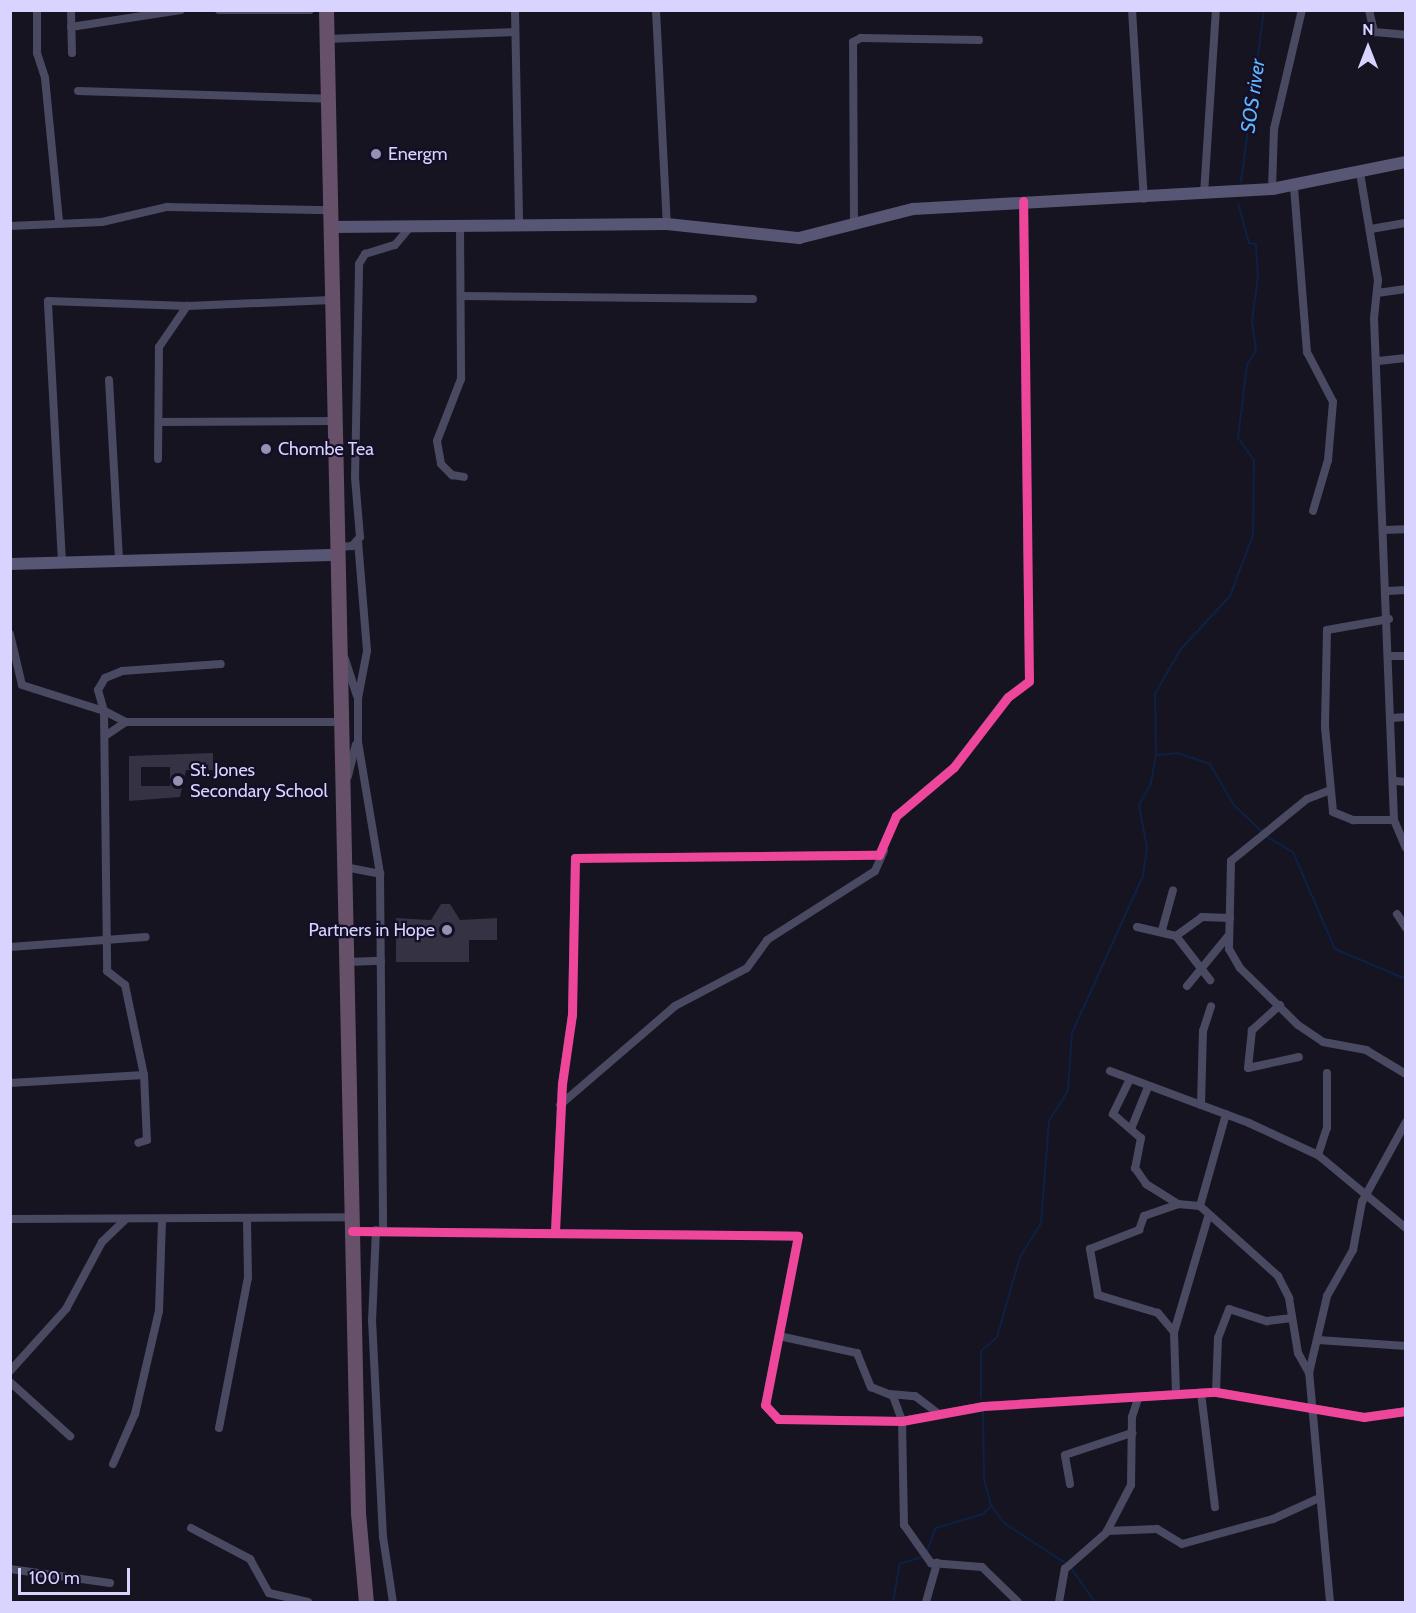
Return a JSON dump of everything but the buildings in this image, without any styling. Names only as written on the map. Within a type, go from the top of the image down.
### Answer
[{"type":"highway","points":[[326,10],[358,1513],[366,1602]]},
{"type":"street","points":[[37,10],[37,53],[45,78],[58,222]]},
{"type":"street","points":[[71,10],[72,53]]},
{"type":"street","points":[[71,27],[181,10]]},
{"type":"street","points":[[219,10],[310,10]]},
{"type":"street","points":[[515,10],[519,224]]},
{"type":"street","points":[[656,10],[667,224]]},
{"type":"street","points":[[1132,10],[1144,199]]},
{"type":"street","points":[[1204,194],[1216,10]]},
{"type":"street","points":[[1272,189],[1274,129],[1302,10]]},
{"type":"street","points":[[1369,10],[1374,32],[1406,35]]},
{"type":"street","points":[[326,39],[515,32]]},
{"type":"street","points":[[854,223],[853,42],[861,38],[979,40]]},
{"type":"street","points":[[78,91],[328,99]]},
{"type":"street","points":[[330,226],[667,224],[782,239],[913,209],[1023,201],[1144,199],[1294,187],[1406,162]]},
{"type":"street","points":[[1360,173],[1371,229],[1377,292],[1383,530],[1392,718],[1401,782],[1394,820],[1406,848]]},
{"type":"street","points":[[1294,187],[1307,352],[1333,402],[1328,460],[1313,511]]},
{"type":"street","points":[[561,1105],[675,1006],[747,968],[767,940],[875,871],[896,816],[954,767],[1008,697],[1027,686],[1030,675],[1023,201]]},
{"type":"street","points":[[10,226],[119,220],[167,207],[330,210]]},
{"type":"street","points":[[1371,229],[1406,223]]},
{"type":"street","points":[[393,1602],[383,1537],[372,1320],[379,1230],[380,874],[358,742],[358,698],[367,651],[358,541],[359,264],[365,254],[395,245],[411,226]]},
{"type":"street","points":[[460,226],[461,379],[437,441],[441,464],[452,475],[464,477]]},
{"type":"street","points":[[1377,292],[1406,289]]},
{"type":"street","points":[[461,296],[753,298]]},
{"type":"street","points":[[62,562],[48,301],[187,306],[332,300]]},
{"type":"street","points":[[158,459],[159,347],[187,306]]},
{"type":"street","points":[[1378,361],[1406,358]]},
{"type":"street","points":[[109,380],[119,560]]},
{"type":"street","points":[[159,422],[335,421]]},
{"type":"street","points":[[1383,530],[1406,529]]},
{"type":"street","points":[[10,564],[338,551],[358,541]]},
{"type":"street","points":[[1387,591],[1406,591]]},
{"type":"street","points":[[1389,619],[1334,625],[1326,634],[1328,791],[1337,816],[1394,820]]},
{"type":"street","points":[[10,634],[21,685],[104,711],[126,722],[342,722]]},
{"type":"street","points":[[340,635],[358,698]]},
{"type":"street","points":[[1389,656],[1406,656]]},
{"type":"street","points":[[138,1143],[147,1140],[144,1075],[125,985],[107,971],[105,736],[104,711],[99,684],[112,674],[221,664]]},
{"type":"street","points":[[1392,718],[1406,717]]},
{"type":"street","points":[[105,736],[126,722]]},
{"type":"street","points":[[344,798],[358,742]]},
{"type":"street","points":[[1328,791],[1306,799],[1231,861],[1229,935],[1235,962],[1323,1042],[1366,1050],[1406,1074]]},
{"type":"street","points":[[555,1232],[561,1105],[572,1015],[575,858],[879,855],[884,851]]},
{"type":"street","points":[[345,867],[380,874]]},
{"type":"street","points":[[1162,930],[1173,890]]},
{"type":"street","points":[[1397,915],[1406,928]]},
{"type":"street","points":[[1176,936],[1202,917],[1230,918]]},
{"type":"street","points":[[1137,927],[1162,930],[1176,936],[1210,980]]},
{"type":"street","points":[[1187,986],[1199,966],[1229,935]]},
{"type":"street","points":[[10,947],[106,938],[146,937]]},
{"type":"street","points":[[347,962],[381,961]]},
{"type":"street","points":[[1280,1005],[1252,1030],[1248,1068],[1299,1058]]},
{"type":"street","points":[[1201,1105],[1203,1031],[1211,1006]]},
{"type":"street","points":[[1110,1071],[1129,1081],[1226,1114],[1318,1155],[1367,1193],[1406,1228]]},
{"type":"street","points":[[1318,1155],[1327,1128],[1327,1073]]},
{"type":"street","points":[[10,1083],[144,1075]]},
{"type":"street","points":[[1129,1081],[1113,1114],[1141,1138],[1135,1168],[1139,1177],[1178,1204]]},
{"type":"street","points":[[1131,1129],[1148,1087]]},
{"type":"street","points":[[1200,1206],[1226,1114]]},
{"type":"street","points":[[1330,1602],[1317,1498],[1309,1373],[1327,1296],[1353,1250],[1367,1193],[1406,1122]]},
{"type":"street","points":[[1174,1332],[1158,1313],[1098,1295],[1090,1249],[1139,1230],[1144,1216],[1178,1204],[1200,1206],[1208,1217],[1278,1276],[1292,1317],[1298,1353],[1309,1373]]},
{"type":"street","points":[[1176,1393],[1174,1332],[1208,1217]]},
{"type":"street","points":[[10,1219],[247,1221],[352,1224],[379,1230],[798,1236],[765,1406],[772,1417],[902,1421],[984,1406],[1216,1392],[1364,1417],[1406,1411]]},
{"type":"street","points":[[10,1371],[66,1309],[102,1242],[126,1219]]},
{"type":"street","points":[[219,1428],[247,1288],[247,1221]]},
{"type":"street","points":[[113,1464],[135,1414],[159,1311],[162,1222]]},
{"type":"street","points":[[1216,1392],[1218,1338],[1229,1309],[1267,1321],[1292,1317]]},
{"type":"street","points":[[779,1336],[852,1349],[871,1387],[890,1394],[915,1396],[940,1415]]},
{"type":"street","points":[[1318,1340],[1406,1347]]},
{"type":"street","points":[[10,1382],[70,1436]]},
{"type":"street","points":[[1201,1393],[1215,1507]]},
{"type":"street","points":[[890,1394],[902,1421],[903,1523],[928,1561],[982,1567],[1018,1602]]},
{"type":"street","points":[[1059,1602],[1065,1569],[1107,1531],[1131,1485],[1132,1433],[1138,1398]]},
{"type":"street","points":[[1070,1484],[1065,1455],[1132,1433]]},
{"type":"street","points":[[1107,1531],[1157,1529],[1182,1544],[1272,1519],[1317,1498]]},
{"type":"street","points":[[191,1528],[250,1559],[269,1593],[308,1602]]},
{"type":"street","points":[[926,1602],[937,1563]]},
{"type":"street","points":[[10,1569],[110,1583]]},
{"type":"waterway","name":"SOS river","points":[[1241,182],[1264,10]]},
{"type":"waterway","points":[[981,1398],[981,1351],[997,1337],[1020,1257],[1041,1223],[1049,1121],[1068,1090],[1072,1033],[1143,876],[1147,848],[1139,805],[1151,783],[1156,755],[1155,694],[1180,650],[1230,596],[1253,535],[1254,460],[1238,438],[1247,365],[1256,350],[1252,321],[1258,276],[1256,244],[1249,243],[1238,203]]},
{"type":"waterway","points":[[1156,755],[1178,753],[1210,764],[1233,804],[1261,831]]},
{"type":"waterway","points":[[1267,837],[1293,852],[1335,949],[1406,979]]},
{"type":"waterway","points":[[983,1409],[984,1479],[991,1505],[1004,1523],[1067,1564]]},
{"type":"waterway","points":[[927,1551],[936,1528],[983,1514],[991,1506]]},
{"type":"waterway","points":[[893,1602],[900,1564],[924,1556]]},
{"type":"waterway","points":[[1071,1568],[1095,1602]]},
{"type":"cycle path","points":[[555,1232],[562,1084],[572,1015],[575,858],[879,855],[896,816],[954,767],[1008,697],[1029,681],[1023,201]]},
{"type":"cycle path","points":[[352,1231],[798,1236],[765,1405],[778,1419],[902,1421],[984,1406],[1216,1392],[1364,1417],[1406,1411]]},
{"type":"place","name":"Energm","points":[[376,154]]},
{"type":"place","name":"Chombe Tea","points":[[266,449]]},
{"type":"place","name":"St. Jones Secondary School","points":[[178,781]]},
{"type":"place","name":"Partners in Hope","points":[[447,930]]}]
